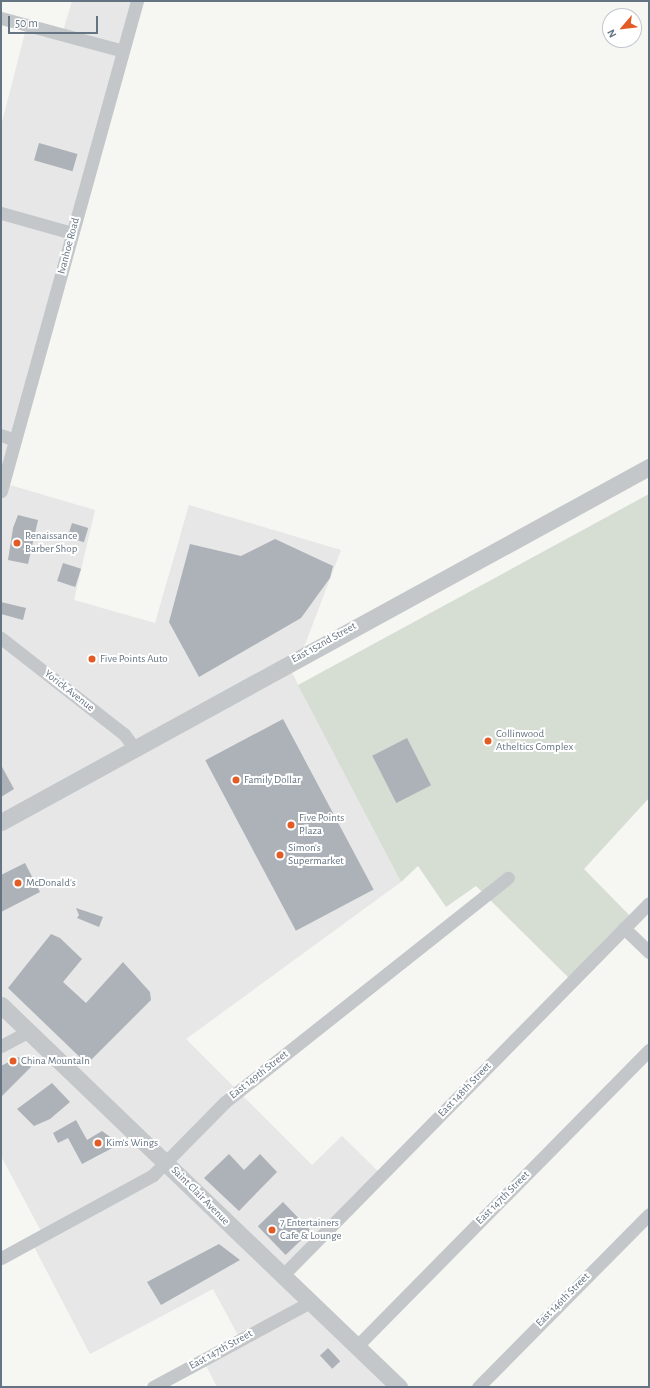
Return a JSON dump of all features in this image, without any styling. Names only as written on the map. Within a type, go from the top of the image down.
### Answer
[{"type":"street","name":"Ivanhoe Road","points":[[1,491],[137,1]]},
{"type":"street","points":[[1,18],[123,51]]},
{"type":"street","points":[[1,214],[72,233]]},
{"type":"street","points":[[1,435],[15,440]]},
{"type":"street","name":"East 152nd Street","points":[[1,822],[649,467]]},
{"type":"street","name":"Yorick Avenue","points":[[1,638],[124,734],[134,748]]},
{"type":"street","name":"East 149th Street","points":[[1,1258],[153,1175],[165,1161],[225,1102],[508,878]]},
{"type":"street","name":"East 148th Street","points":[[282,1276],[649,903]]},
{"type":"street","points":[[624,928],[649,952]]},
{"type":"street","name":"Saint Clair Avenue","points":[[1,1005],[399,1387]]},
{"type":"street","points":[[1,1046],[29,1031]]},
{"type":"street","name":"East 147th Street","points":[[357,1346],[649,1050]]},
{"type":"street","name":"East 146th Street","points":[[478,1387],[649,1214]]},
{"type":"street","name":"East 147th Street","points":[[153,1387],[310,1302]]},
{"type":"shaded area","points":[[72,1],[137,1],[3,483],[95,510],[74,600],[155,623],[189,505],[341,550],[301,655],[287,663],[401,882],[186,1039],[312,1165],[342,1136],[382,1175],[282,1276],[399,1387],[217,1387],[203,1360],[240,1339],[213,1289],[90,1354],[31,1241],[43,1235],[1,1156],[1,126],[27,25],[62,35]]},
{"type":"shaded area","name":"Collinwood Atheltics Complex","points":[[649,494],[649,798],[584,869],[633,919],[572,981],[476,886],[446,907],[418,866],[401,882],[298,685]]},
{"type":"building","points":[[39,143],[77,154],[72,171],[34,160]]},
{"type":"building","points":[[18,515],[38,520],[28,564],[8,560],[13,528]]},
{"type":"building","points":[[72,523],[88,528],[84,542],[68,537]]},
{"type":"building","points":[[275,539],[333,566],[330,578],[301,618],[199,677],[169,622],[190,544],[241,556]]},
{"type":"building","points":[[63,563],[81,569],[75,587],[57,581]]},
{"type":"building","points":[[1,602],[26,608],[23,620],[1,614]]},
{"type":"building","name":"Five Points Plaza","points":[[283,719],[374,889],[296,931],[205,760]]},
{"type":"building","points":[[407,738],[431,785],[396,803],[372,756]]},
{"type":"building","points":[[1,765],[14,789],[1,797]]},
{"type":"building","name":"McDonald's","points":[[25,863],[40,892],[1,912],[1,875]]},
{"type":"building","points":[[76,908],[103,917],[99,927],[77,918],[79,915]]},
{"type":"building","points":[[51,934],[60,938],[82,959],[63,982],[86,1003],[123,962],[150,992],[151,1000],[87,1064],[8,988]]},
{"type":"building","points":[[18,1057],[31,1067],[1,1097],[1,1066]]},
{"type":"building","points":[[52,1083],[70,1102],[50,1119],[34,1126],[17,1109]]},
{"type":"building","points":[[76,1120],[87,1140],[102,1131],[120,1144],[82,1164],[68,1138],[58,1143],[53,1133]]},
{"type":"building","points":[[229,1154],[244,1170],[260,1154],[277,1172],[239,1211],[204,1178]]},
{"type":"building","points":[[283,1202],[311,1231],[286,1255],[258,1226]]},
{"type":"building","points":[[219,1244],[240,1260],[161,1305],[147,1282]]},
{"type":"building","points":[[328,1348],[340,1361],[332,1369],[320,1356]]},
{"type":"place","name":"Renaissance Barber Shop","points":[[17,543]]},
{"type":"place","name":"Five Points Auto","points":[[92,659]]},
{"type":"place","name":"Collinwood Atheltics Complex","points":[[488,741]]},
{"type":"place","name":"Family Dollar","points":[[236,780]]},
{"type":"place","name":"Five Points Plaza","points":[[291,825]]},
{"type":"place","name":"Simon's Supermarket","points":[[280,855]]},
{"type":"place","name":"McDonald's","points":[[18,883]]},
{"type":"place","name":"China MountaIn","points":[[13,1061]]},
{"type":"place","name":"Kim's Wings","points":[[98,1143]]},
{"type":"place","name":"7 Entertainers Cafe & Lounge","points":[[272,1230]]}]
